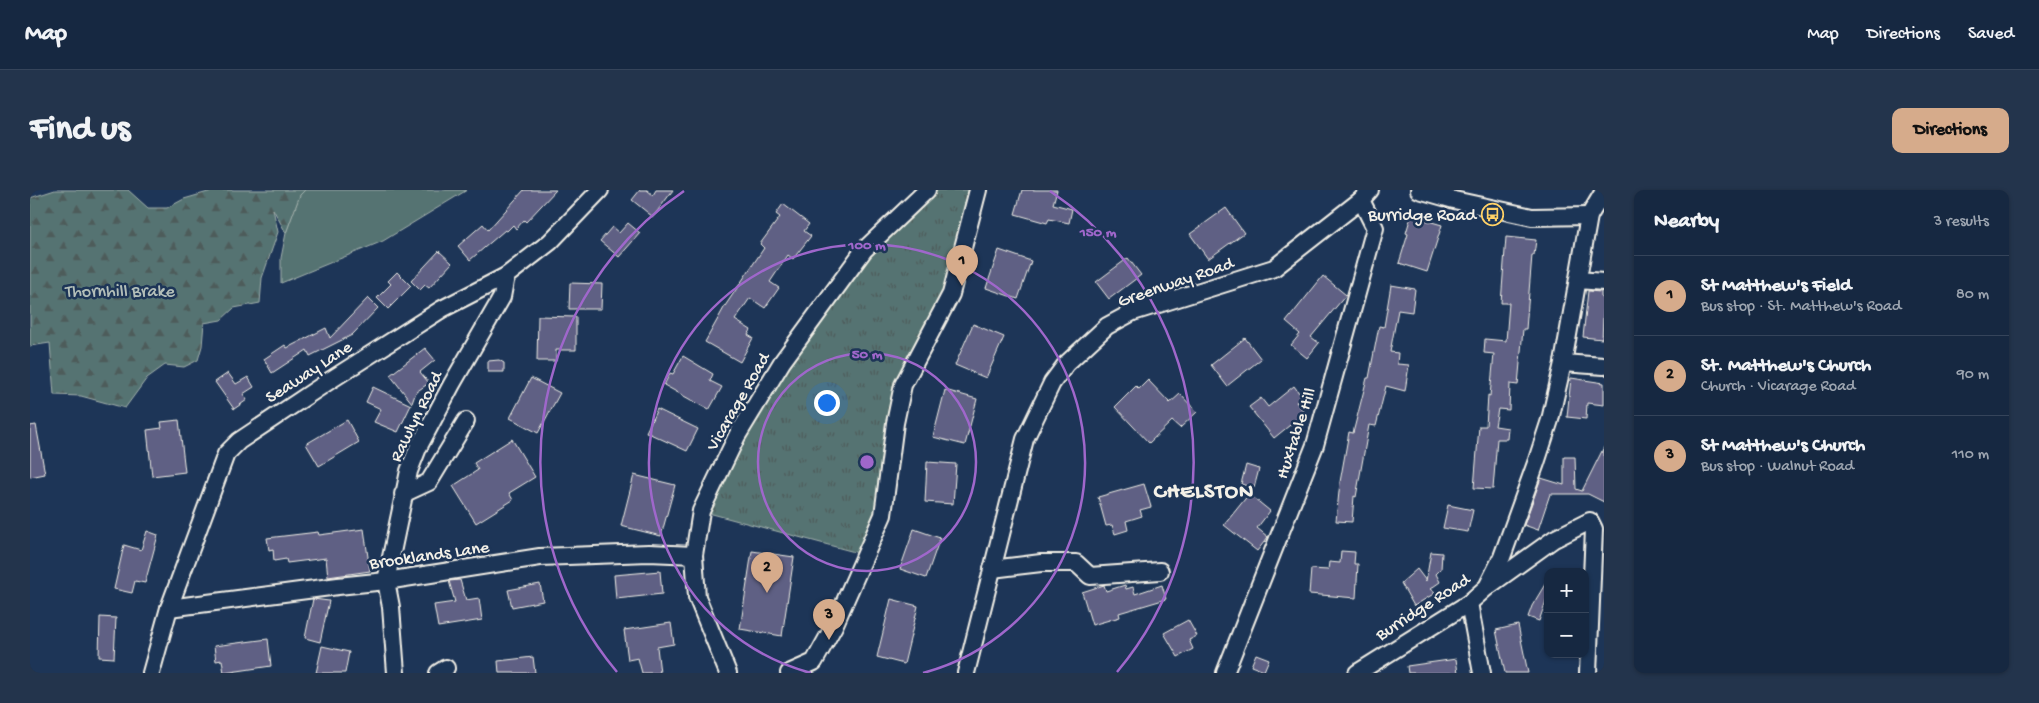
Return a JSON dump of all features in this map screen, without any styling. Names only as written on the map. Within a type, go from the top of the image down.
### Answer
[{"type":"street","name":"Seaway Lane","points":[[151,673],[170,608],[226,454],[239,441],[329,380],[442,309],[506,276],[550,242],[600,190]]},
{"type":"street","name":"Vicarage Road","points":[[728,673],[697,597],[694,555],[701,511],[737,436],[782,362],[864,250],[927,190]]},
{"type":"street","points":[[788,673],[815,669],[883,515],[895,423],[903,385],[951,294],[978,190]]},
{"type":"street","points":[[1419,190],[1454,200],[1532,217],[1589,216]]},
{"type":"street","name":"Burridge Road","points":[[1357,673],[1469,603],[1487,587],[1502,557],[1550,420],[1563,363],[1589,216],[1604,191]]},
{"type":"street","name":"Greenway Road","points":[[966,673],[1025,439],[1052,383],[1066,364],[1107,326],[1133,312],[1274,268],[1366,195]]},
{"type":"street","name":"Huxtable Hill","points":[[1224,673],[1315,445],[1375,228],[1366,195]]},
{"type":"street","name":"Rawlyn Road","points":[[396,673],[391,607],[386,581],[409,470],[418,448],[452,384],[502,296],[506,276]]},
{"type":"street","points":[[1578,280],[1604,282]]},
{"type":"street","points":[[1563,363],[1604,366]]},
{"type":"street","points":[[403,494],[429,482],[466,422]]},
{"type":"street","points":[[1487,587],[1554,539],[1590,521],[1594,529],[1588,673]]},
{"type":"street","name":"Brooklands Lane","points":[[170,608],[386,581],[540,557],[640,553],[694,555]]},
{"type":"street","points":[[992,569],[1041,564],[1076,564],[1090,576],[1160,571]]},
{"type":"street","points":[[1469,603],[1482,673]]},
{"type":"green space","name":"Thornhill Brake","points":[[55,190],[128,190],[148,208],[167,208],[184,199],[215,190],[305,190],[300,195],[286,233],[273,209],[278,232],[262,278],[260,303],[234,308],[221,320],[204,323],[202,346],[198,360],[184,367],[165,365],[147,378],[125,408],[81,396],[54,395],[50,343],[30,346],[30,198]]},
{"type":"green space","points":[[305,190],[467,190],[383,241],[281,283],[281,258],[286,233],[300,194]]},
{"type":"green space","points":[[927,190],[978,190],[951,294],[903,385],[866,555],[701,511],[828,301]]},
{"type":"building","points":[[524,190],[556,190],[526,222],[524,220],[516,229],[513,225],[507,231],[505,230],[470,260],[458,246],[483,224],[488,230]]},
{"type":"building","points":[[640,190],[647,190],[653,195],[656,190],[673,190],[653,217],[632,200]]},
{"type":"building","points":[[1022,190],[1057,190],[1053,204],[1072,209],[1069,223],[1049,219],[1047,223],[1015,214]]},
{"type":"building","points":[[783,204],[809,224],[804,231],[811,236],[793,259],[788,255],[770,282],[779,288],[765,308],[750,298],[735,320],[751,330],[748,335],[753,338],[740,362],[705,342],[725,306],[764,248],[760,244],[780,217],[776,214]]},
{"type":"building","points":[[1226,208],[1244,233],[1208,259],[1190,234]]},
{"type":"building","points":[[1411,216],[1442,225],[1427,272],[1399,263],[1408,234],[1406,233]]},
{"type":"building","points":[[628,223],[640,233],[619,257],[600,241],[612,227],[619,233]]},
{"type":"building","points":[[1506,237],[1536,240],[1534,255],[1532,255],[1526,329],[1523,329],[1518,385],[1510,384],[1509,410],[1498,409],[1495,426],[1508,428],[1507,439],[1497,439],[1493,489],[1474,488],[1479,426],[1486,426],[1494,354],[1484,353],[1485,339],[1506,341],[1509,303],[1501,303]]},
{"type":"building","points":[[999,250],[1031,261],[1018,299],[986,288]]},
{"type":"building","points":[[439,251],[452,263],[429,288],[425,285],[420,290],[411,281]]},
{"type":"building","points":[[1128,258],[1141,275],[1109,299],[1096,282]]},
{"type":"building","points":[[397,272],[411,286],[388,309],[377,298],[391,284],[388,281]]},
{"type":"building","points":[[1323,276],[1346,295],[1311,337],[1319,343],[1307,358],[1291,345],[1300,334],[1286,322]]},
{"type":"building","points":[[570,283],[602,284],[601,309],[569,309]]},
{"type":"building","points":[[1391,285],[1415,289],[1412,312],[1398,310],[1390,352],[1398,353],[1397,364],[1409,365],[1405,391],[1386,386],[1376,426],[1369,425],[1356,497],[1354,496],[1352,522],[1336,521],[1340,482],[1349,432],[1353,433],[1367,378],[1369,378],[1379,326],[1384,327]]},
{"type":"building","points":[[1588,291],[1601,292],[1601,298],[1604,298],[1602,339],[1583,337]]},
{"type":"building","points":[[368,298],[378,308],[352,335],[310,356],[307,350],[272,373],[264,359],[285,345],[287,348],[326,328],[330,338]]},
{"type":"building","points":[[538,316],[576,317],[576,350],[556,350],[556,361],[537,361]]},
{"type":"building","points":[[973,324],[1004,337],[986,378],[955,365]]},
{"type":"building","points":[[1245,338],[1261,359],[1227,386],[1211,365]]},
{"type":"building","points":[[425,348],[435,360],[420,372],[429,383],[416,392],[412,403],[390,375]]},
{"type":"building","points":[[683,356],[713,374],[710,381],[722,387],[709,410],[664,385],[670,373],[673,374]]},
{"type":"building","points":[[499,360],[504,363],[504,372],[488,372],[488,361]]},
{"type":"building","points":[[228,373],[236,384],[248,377],[254,387],[243,394],[247,400],[234,409],[215,382]]},
{"type":"building","points":[[531,378],[560,393],[538,433],[510,418]]},
{"type":"building","points":[[1571,378],[1604,383],[1604,405],[1587,403],[1586,419],[1567,417]]},
{"type":"building","points":[[1148,380],[1170,403],[1180,394],[1197,412],[1180,428],[1172,421],[1149,443],[1115,407],[1136,386],[1139,389]]},
{"type":"building","points":[[1294,386],[1302,397],[1296,402],[1305,413],[1274,438],[1249,407],[1261,398],[1268,407]]},
{"type":"building","points":[[373,387],[411,405],[398,432],[374,422],[381,409],[366,402]]},
{"type":"building","points":[[945,390],[977,399],[965,445],[933,437]]},
{"type":"building","points":[[657,409],[698,429],[687,451],[646,432]]},
{"type":"building","points":[[179,420],[185,472],[152,476],[147,430],[162,428],[161,422]]},
{"type":"building","points":[[347,420],[359,442],[319,466],[306,444]]},
{"type":"building","points":[[36,425],[45,474],[30,477],[30,426]]},
{"type":"building","points":[[512,439],[535,477],[509,493],[513,500],[476,523],[453,486],[478,470],[474,463]]},
{"type":"building","points":[[1604,447],[1604,502],[1588,494],[1550,494],[1538,530],[1524,525],[1541,478],[1564,485],[1564,457],[1575,457],[1576,489],[1582,491]]},
{"type":"building","points":[[927,462],[956,464],[953,504],[925,502]]},
{"type":"building","points":[[1246,465],[1259,469],[1254,488],[1241,484]]},
{"type":"building","points":[[634,475],[675,485],[661,536],[621,526]]},
{"type":"building","points":[[1144,484],[1151,507],[1140,510],[1142,516],[1126,521],[1128,530],[1115,534],[1112,525],[1106,526],[1098,497]]},
{"type":"building","points":[[1249,494],[1270,511],[1257,528],[1268,537],[1257,551],[1224,525]]},
{"type":"building","points":[[1448,505],[1473,510],[1468,532],[1443,528]]},
{"type":"building","points":[[364,529],[370,571],[328,577],[326,558],[287,563],[286,559],[274,561],[273,549],[269,550],[267,538],[318,532],[319,535]]},
{"type":"building","points":[[914,529],[940,538],[926,578],[900,569]]},
{"type":"building","points":[[147,531],[158,535],[145,583],[135,581],[132,593],[114,589],[124,545],[141,550]]},
{"type":"building","points":[[752,551],[794,557],[782,636],[740,629]]},
{"type":"building","points":[[1341,551],[1355,552],[1354,564],[1358,564],[1356,598],[1309,594],[1311,569],[1328,570],[1329,562],[1340,563]]},
{"type":"building","points":[[1431,552],[1442,553],[1441,569],[1436,574],[1440,582],[1430,589],[1435,593],[1414,606],[1401,583],[1417,569],[1426,581]]},
{"type":"building","points":[[660,571],[662,594],[616,599],[614,575]]},
{"type":"building","points":[[460,580],[466,600],[479,598],[482,620],[438,627],[434,605],[455,602],[449,581]]},
{"type":"building","points":[[540,584],[543,601],[512,607],[508,590]]},
{"type":"building","points":[[1104,585],[1106,591],[1125,585],[1126,589],[1133,587],[1135,594],[1162,585],[1166,599],[1119,613],[1120,617],[1092,625],[1082,592]]},
{"type":"building","points":[[1544,586],[1544,607],[1539,621],[1528,617]]},
{"type":"building","points":[[313,599],[329,601],[320,642],[305,638]]},
{"type":"building","points":[[891,599],[918,606],[904,664],[877,657]]},
{"type":"building","points":[[100,617],[116,618],[114,658],[99,657]]},
{"type":"building","points":[[1188,620],[1197,636],[1189,640],[1193,649],[1178,657],[1164,633]]},
{"type":"building","points":[[671,623],[674,644],[657,647],[660,673],[642,673],[638,658],[628,660],[624,630]]},
{"type":"building","points":[[1518,625],[1528,673],[1505,673],[1496,630]]},
{"type":"building","points":[[268,639],[271,666],[224,673],[222,660],[216,661],[214,646]]},
{"type":"building","points":[[322,646],[349,652],[345,673],[316,673]]},
{"type":"building","points":[[1256,654],[1269,659],[1264,671],[1251,666]]},
{"type":"building","points":[[533,657],[535,673],[499,673],[498,661]]},
{"type":"building","points":[[1456,659],[1458,673],[1408,673],[1407,666]]},
{"type":"place","name":"Burridge Road","points":[[1492,214]]},
{"type":"place","name":"St Matthew's Field","points":[[962,286]]},
{"type":"place","name":"St. Matthew's Church","points":[[767,593]]},
{"type":"place","name":"St Matthew's Church","points":[[829,640]]},
{"type":"district","name":"CHELSTON","points":[[1204,489]]}]
